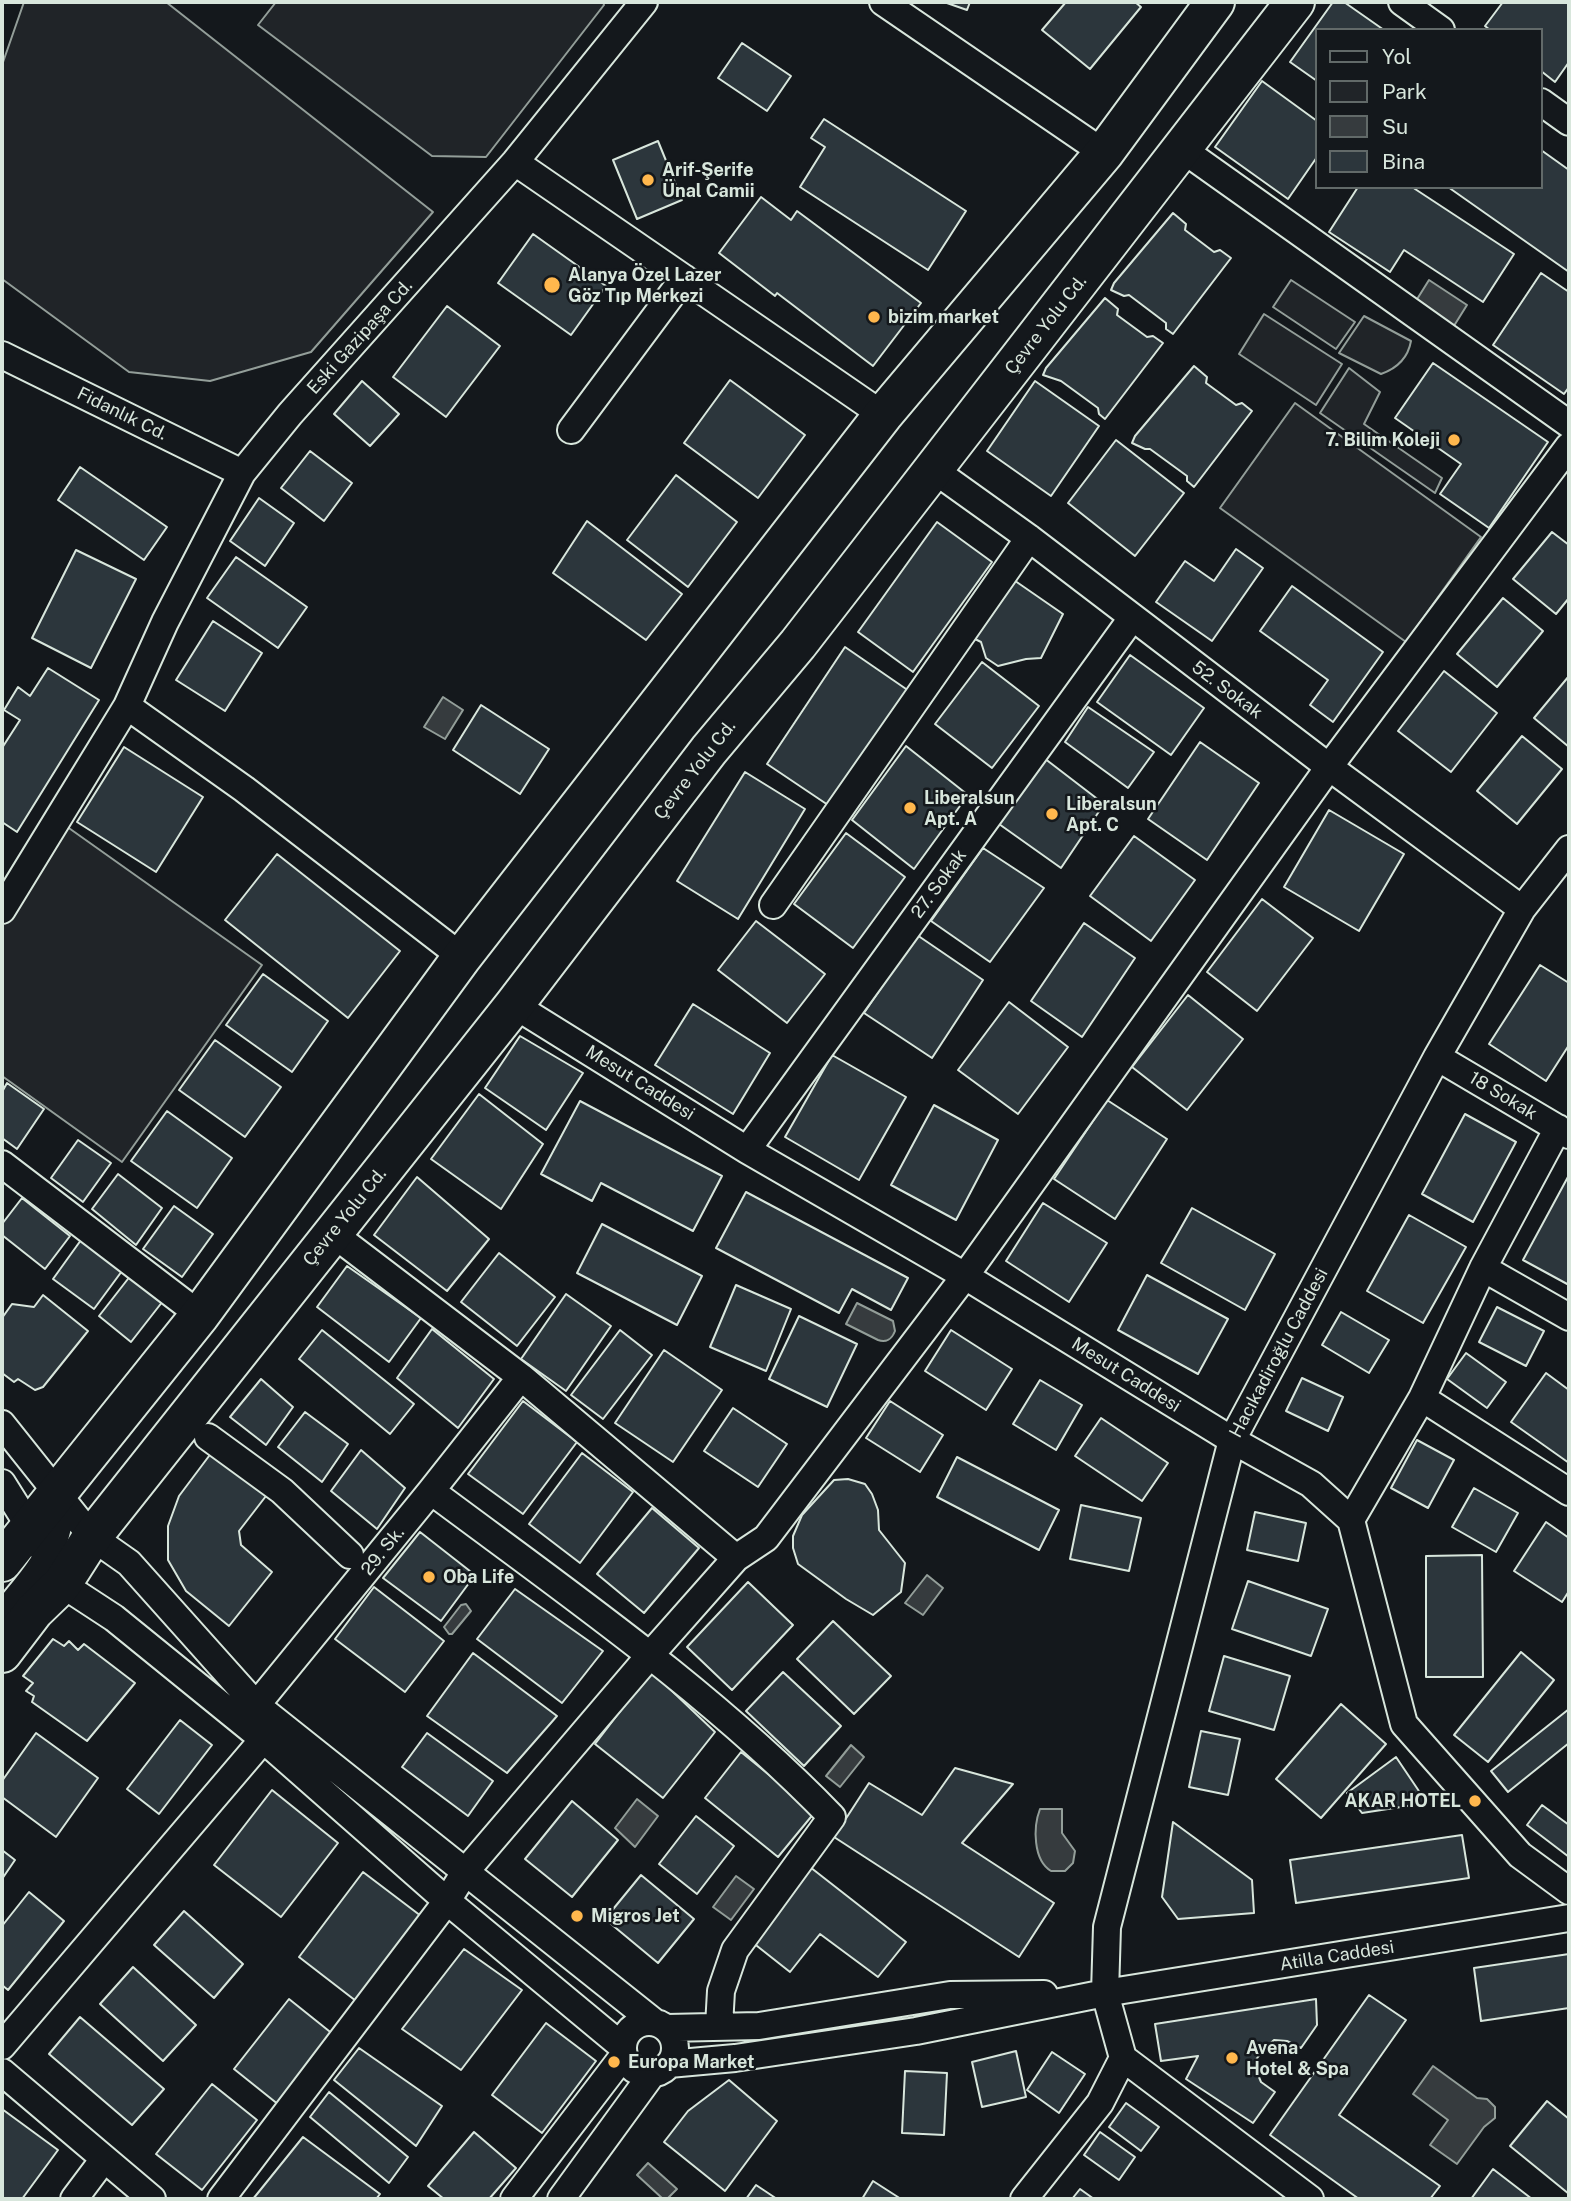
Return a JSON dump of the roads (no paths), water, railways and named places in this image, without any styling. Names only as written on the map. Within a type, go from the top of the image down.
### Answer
[{"type":"highway","points":[[2,1653],[34,1611],[57,1493],[200,1315],[462,957],[883,415],[1104,153],[1215,2]]},
{"type":"highway","name":"Çevre Yolu Cd.","points":[[46,1556],[92,1537],[514,1005],[709,750],[798,644],[1295,2]]},
{"type":"highway","points":[[2,1562],[46,1556]]},
{"type":"street","name":"Eski Gazipaşa Cd.","points":[[2,910],[127,706],[165,622],[242,473],[290,414],[515,162],[643,2]]},
{"type":"street","points":[[883,2],[1104,153]]},
{"type":"street","points":[[1402,2],[1438,28]]},
{"type":"street","points":[[1543,103],[1569,122]]},
{"type":"street","points":[[1182,149],[1569,424]]},
{"type":"street","points":[[515,162],[883,415]]},
{"type":"street","points":[[571,430],[684,278]]},
{"type":"street","name":"Fidanlık Cd.","points":[[2,355],[242,473]]},
{"type":"street","points":[[221,2199],[447,1900],[465,1872],[650,1654],[736,1558],[766,1538],[965,1276],[1329,767],[1569,446]]},
{"type":"street","name":"52. Sokak","points":[[934,470],[1029,538],[1329,767],[1522,909]]},
{"type":"street","points":[[773,905],[1029,538]]},
{"type":"street","name":"27. Sokak","points":[[747,1150],[1132,618]]},
{"type":"street","points":[[127,706],[244,789],[462,957]]},
{"type":"street","name":"Hacıkadiroğlu Caddesi","points":[[1122,2058],[1105,1993],[1107,1927],[1232,1440],[1437,1057],[1522,909],[1569,849]]},
{"type":"street","name":"Mesut Caddesi","points":[[514,1005],[747,1150],[965,1276],[1232,1440],[1311,1484],[1351,1520]]},
{"type":"street","name":"18 Sokak","points":[[1437,1057],[1564,1132]]},
{"type":"street","points":[[1564,1132],[1483,1268],[1422,1398],[1351,1520],[1405,1724],[1520,1855],[1569,1891]]},
{"type":"street","points":[[2,1164],[200,1315]]},
{"type":"street","points":[[332,1233],[521,1377],[736,1558]]},
{"type":"street","points":[[1483,1268],[1569,1317]]},
{"type":"street","name":"29. Sk.","points":[[249,1714],[431,1492],[521,1377]]},
{"type":"street","points":[[1422,1398],[1569,1492]]},
{"type":"street","points":[[2,1424],[92,1537],[128,1563],[249,1714]]},
{"type":"street","points":[[208,1437],[282,1491],[350,1555]]},
{"type":"street","points":[[2,1483],[46,1556],[114,1618],[465,1872],[658,2025],[675,2042],[674,2057],[661,2069],[561,2199]]},
{"type":"street","points":[[431,1492],[650,1654],[802,1787],[832,1817],[736,1950],[721,1991],[719,2026]]},
{"type":"street","points":[[2,1616],[24,1590],[46,1556]]},
{"type":"street","points":[[271,1731],[447,1900],[624,2051],[633,2068],[638,2071],[916,2031],[1105,1993]]},
{"type":"street","points":[[2,2046],[271,1731]]},
{"type":"street","name":"Atilla Caddesi","points":[[1105,1993],[1569,1919]]},
{"type":"street","points":[[514,2199],[624,2051],[628,2032],[640,2023],[759,2026],[950,1995],[1105,1993]]},
{"type":"street","points":[[1024,2199],[1100,2103],[1122,2058],[1310,2199]]},
{"type":"street","points":[[2,2072],[152,2199]]},
{"type":"street","points":[[74,2199],[104,2159]]},
{"type":"water","points":[[1429,280],[1467,305],[1452,329],[1414,304]]},
{"type":"water","points":[[443,697],[463,710],[445,739],[424,727]]},
{"type":"water","points":[[857,1303],[893,1321],[895,1331],[890,1338],[886,1341],[878,1340],[846,1324]]},
{"type":"water","points":[[927,1575],[943,1588],[923,1615],[905,1603]]},
{"type":"water","points":[[466,1604],[471,1611],[452,1634],[449,1634],[444,1627],[461,1605]]},
{"type":"water","points":[[851,1745],[864,1757],[840,1787],[826,1776]]},
{"type":"water","points":[[637,1799],[658,1816],[635,1847],[615,1828]]},
{"type":"water","points":[[1040,1809],[1062,1809],[1062,1833],[1075,1851],[1073,1863],[1065,1871],[1051,1871],[1041,1859],[1036,1843],[1036,1825]]},
{"type":"water","points":[[736,1876],[754,1889],[731,1920],[713,1907]]},
{"type":"water","points":[[1433,2066],[1477,2098],[1487,2099],[1495,2107],[1495,2118],[1484,2127],[1457,2164],[1430,2145],[1448,2120],[1413,2094]]},
{"type":"water","points":[[648,2163],[677,2189],[667,2199],[663,2199],[637,2175]]},
{"type":"place","name":"Arif-Şerife Ünal Camii","points":[[648,180]]},
{"type":"place","name":"Alanya Özel Lazer Göz Tıp Merkezi","points":[[552,285]]},
{"type":"place","name":"bizim market","points":[[874,317]]},
{"type":"place","name":"7. Bilim Koleji","points":[[1454,440]]},
{"type":"place","name":"Liberalsun Apt. A","points":[[910,808]]},
{"type":"place","name":"Liberalsun Apt. C","points":[[1052,814]]},
{"type":"place","name":"Oba Life","points":[[429,1577]]},
{"type":"place","name":"AKAR HOTEL","points":[[1475,1801]]},
{"type":"place","name":"Migros Jet","points":[[577,1916]]},
{"type":"place","name":"Avena Hotel & Spa","points":[[1232,2058]]},
{"type":"place","name":"Europa Market","points":[[614,2062]]}]
